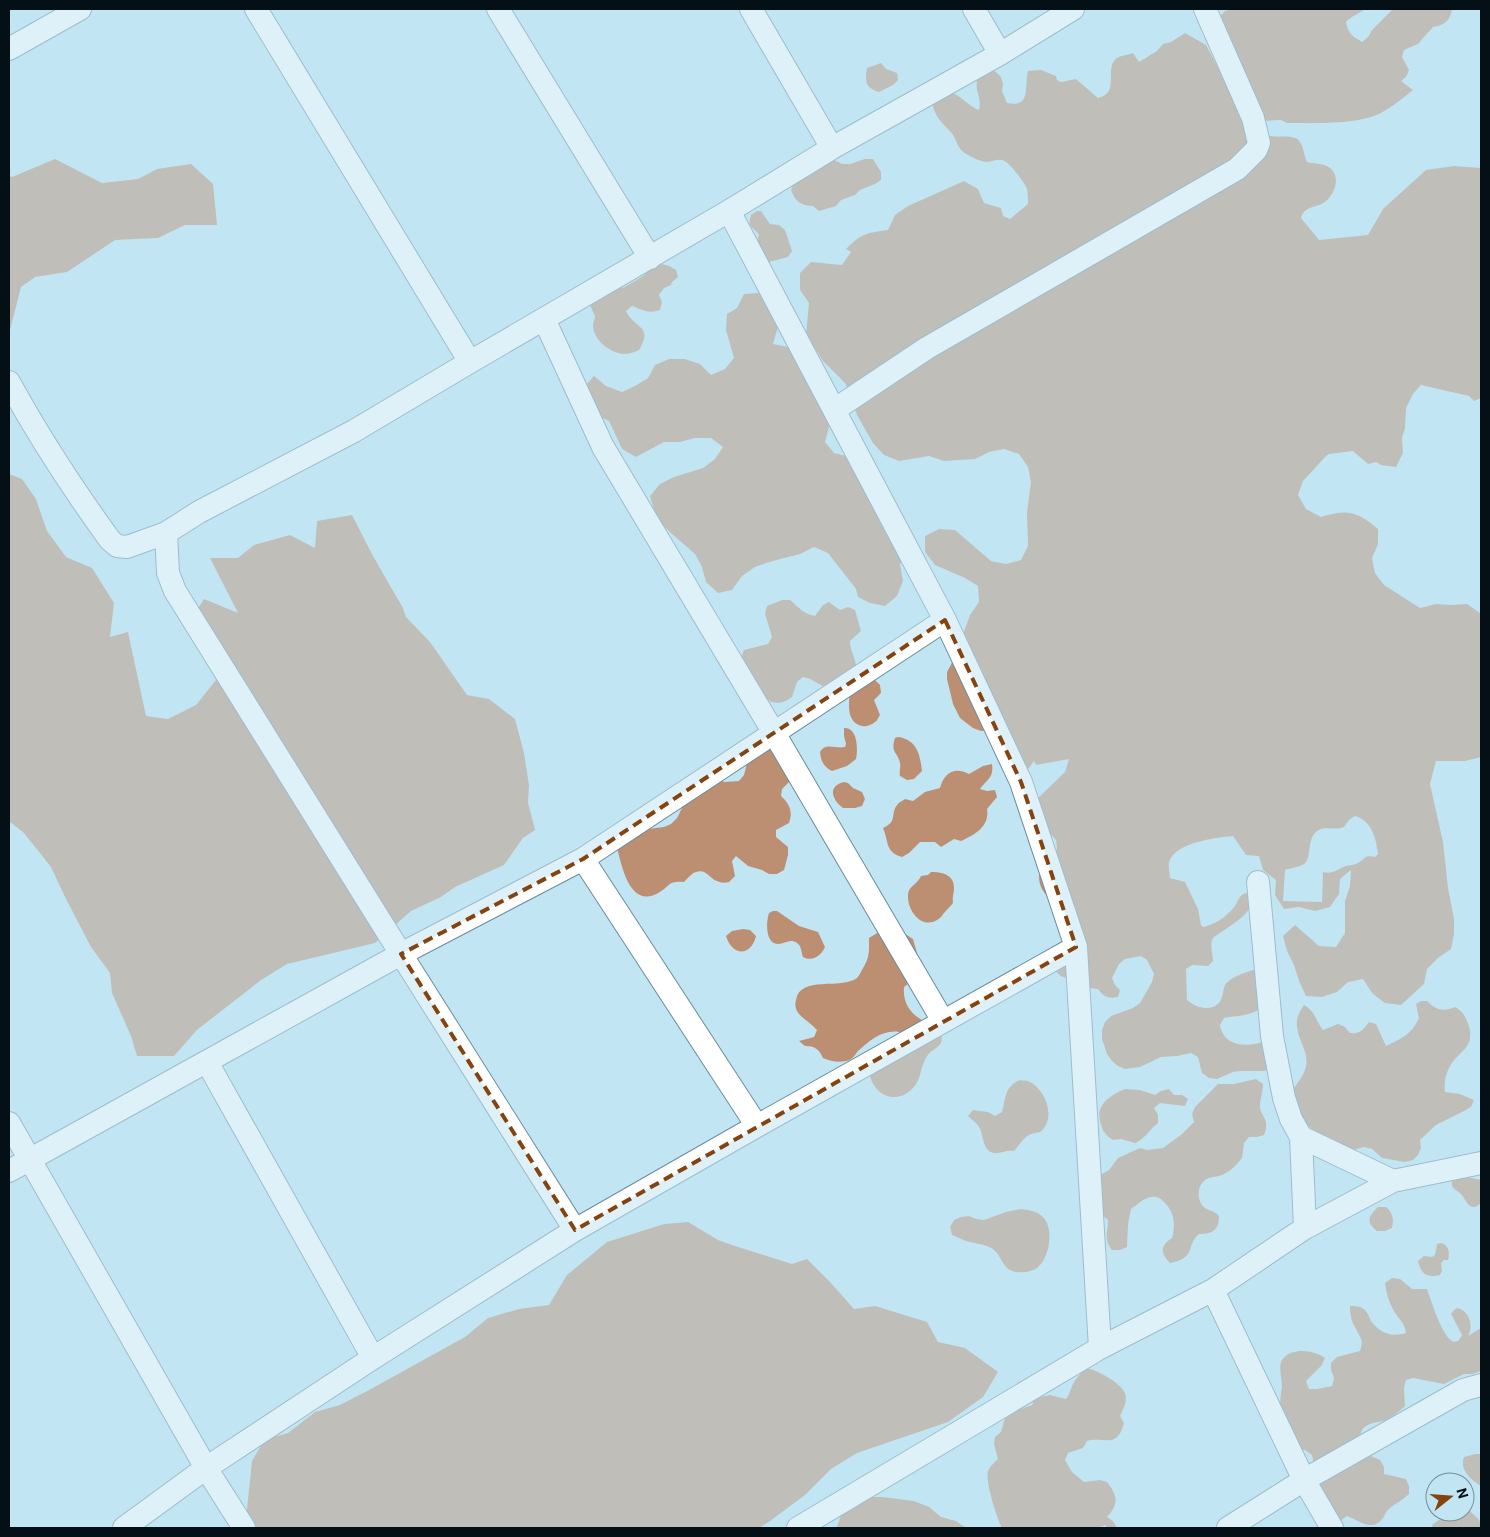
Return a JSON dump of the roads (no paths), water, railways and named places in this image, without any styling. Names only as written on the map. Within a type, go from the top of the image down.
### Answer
[{"type":"street","points":[[9,49],[80,9]]},
{"type":"street","points":[[256,9],[470,362]]},
{"type":"street","points":[[498,9],[650,258]]},
{"type":"street","points":[[751,9],[832,148]]},
{"type":"street","points":[[974,9],[1000,54]]},
{"type":"street","points":[[9,382],[30,420],[110,540],[117,546],[127,547],[166,533],[199,512],[354,431],[729,212],[832,148],[1000,54],[1073,9]]},
{"type":"street","points":[[834,410],[927,348],[1237,169],[1256,150],[1259,143],[1253,118],[1205,9]]},
{"type":"street","points":[[729,212],[945,620],[1021,782],[1076,947],[1100,1348]]},
{"type":"street","points":[[544,319],[603,447],[774,733],[942,1021]]},
{"type":"street","points":[[166,533],[168,573],[175,591],[575,1230]]},
{"type":"street","points":[[9,1171],[401,954],[582,859],[945,620]]},
{"type":"street","points":[[582,859],[757,1126]]},
{"type":"street","points":[[1258,882],[1272,1036],[1284,1098],[1291,1119],[1301,1136],[1305,1228]]},
{"type":"street","points":[[124,1528],[206,1468],[373,1358],[575,1230],[1076,947]]},
{"type":"street","points":[[207,1062],[373,1358]]},
{"type":"street","points":[[9,1123],[206,1468],[244,1528]]},
{"type":"street","points":[[1301,1136],[1393,1181]]},
{"type":"street","points":[[802,1527],[1100,1348],[1213,1290],[1305,1228],[1393,1181],[1481,1163]]},
{"type":"street","points":[[1213,1290],[1304,1480],[1332,1528]]},
{"type":"street","points":[[1228,1528],[1304,1480],[1463,1390],[1481,1385]]}]
